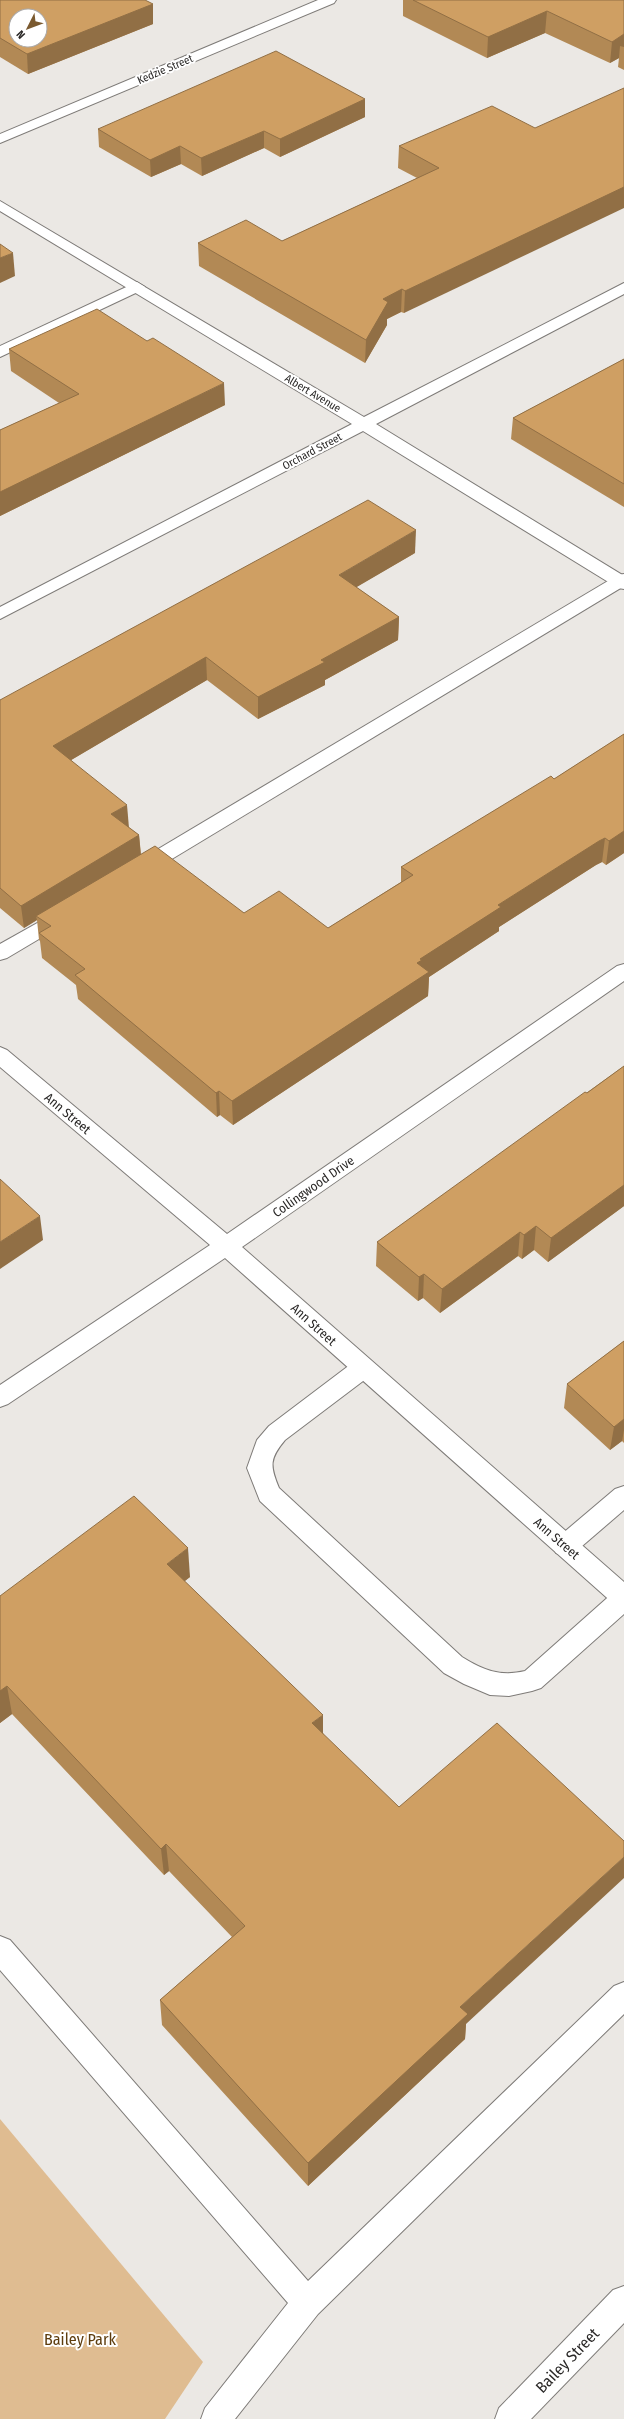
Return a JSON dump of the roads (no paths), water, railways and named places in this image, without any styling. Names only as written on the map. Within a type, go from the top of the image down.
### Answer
[{"type":"street","name":"Kedzie Street","points":[[0,139],[329,0]]},
{"type":"street","name":"Albert Avenue","points":[[0,206],[137,287],[623,581]]},
{"type":"street","points":[[0,352],[137,287]]},
{"type":"street","name":"Orchard Street","points":[[0,614],[624,288]]},
{"type":"street","points":[[123,880],[623,581]]},
{"type":"street","points":[[0,953],[82,904]]},
{"type":"street","name":"Collingwood Drive","points":[[0,1397],[226,1246],[624,971]]},
{"type":"street","name":"Ann Street","points":[[0,1055],[226,1246],[624,1598]]},
{"type":"street","points":[[363,1368],[277,1432],[265,1447],[259,1468],[269,1494],[453,1665],[481,1682],[514,1686],[532,1680],[624,1598]]},
{"type":"street","points":[[564,1546],[624,1496]]},
{"type":"street","points":[[0,1949],[307,2303]]},
{"type":"street","points":[[216,2419],[307,2303],[624,1996]]},
{"type":"street","name":"Bailey Street","points":[[510,2419],[624,2301]]},
{"type":"park label","name":"Bailey Park","points":[[80,2339]]}]
